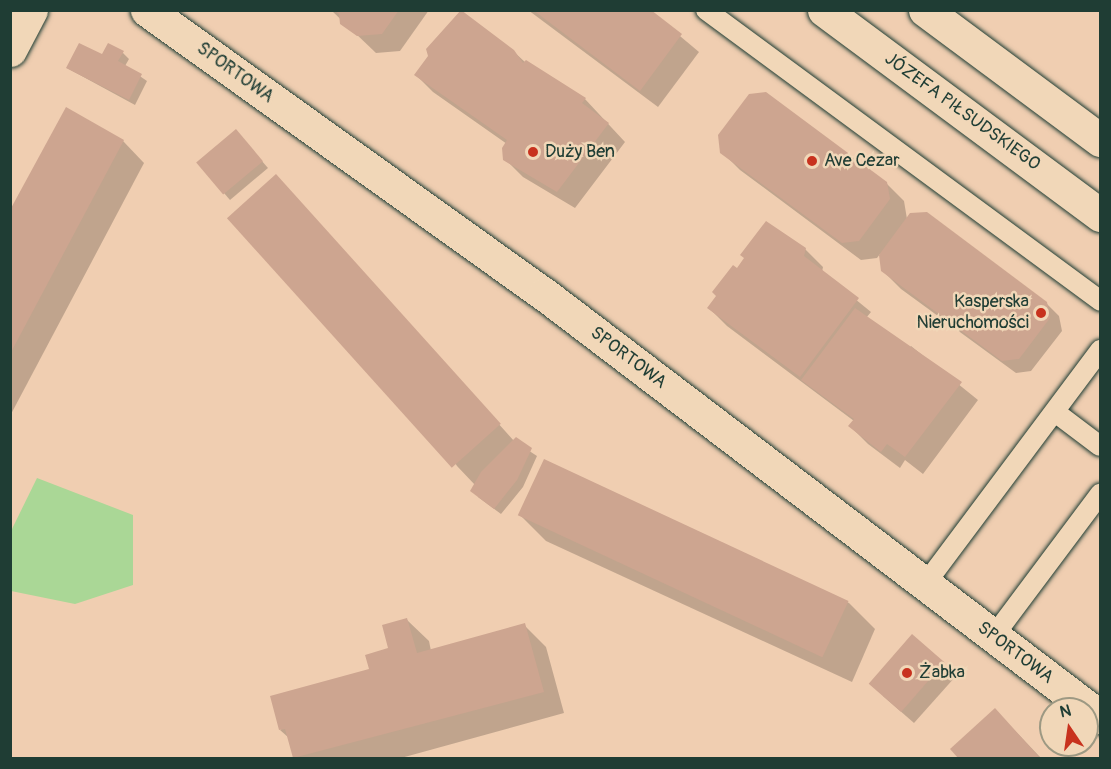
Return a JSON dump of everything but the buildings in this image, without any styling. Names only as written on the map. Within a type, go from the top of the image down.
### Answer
[{"type":"street","points":[[10,50],[31,10]]},
{"type":"street","name":"SPORTOWA","points":[[147,10],[544,294],[926,583],[993,638],[1101,717]]},
{"type":"street","name":"JÓZEFA PIŁSUDSKIEGO","points":[[824,10],[1101,215]]},
{"type":"street","points":[[925,10],[1101,140]]},
{"type":"lane","points":[[706,10],[1101,301]]},
{"type":"lane","points":[[926,583],[1101,350]]},
{"type":"lane","points":[[1055,412],[1101,446]]},
{"type":"lane","points":[[993,638],[1101,494]]},
{"type":"green space","points":[[37,478],[133,515],[133,585],[75,604],[11,591],[11,531]]},
{"type":"place","name":"Duży Ben","points":[[533,152]]},
{"type":"place","name":"Ave Cezar","points":[[812,161]]},
{"type":"place","name":"Kasperska Nieruchomości","points":[[1041,313]]},
{"type":"place","name":"Żabka","points":[[907,673]]}]
